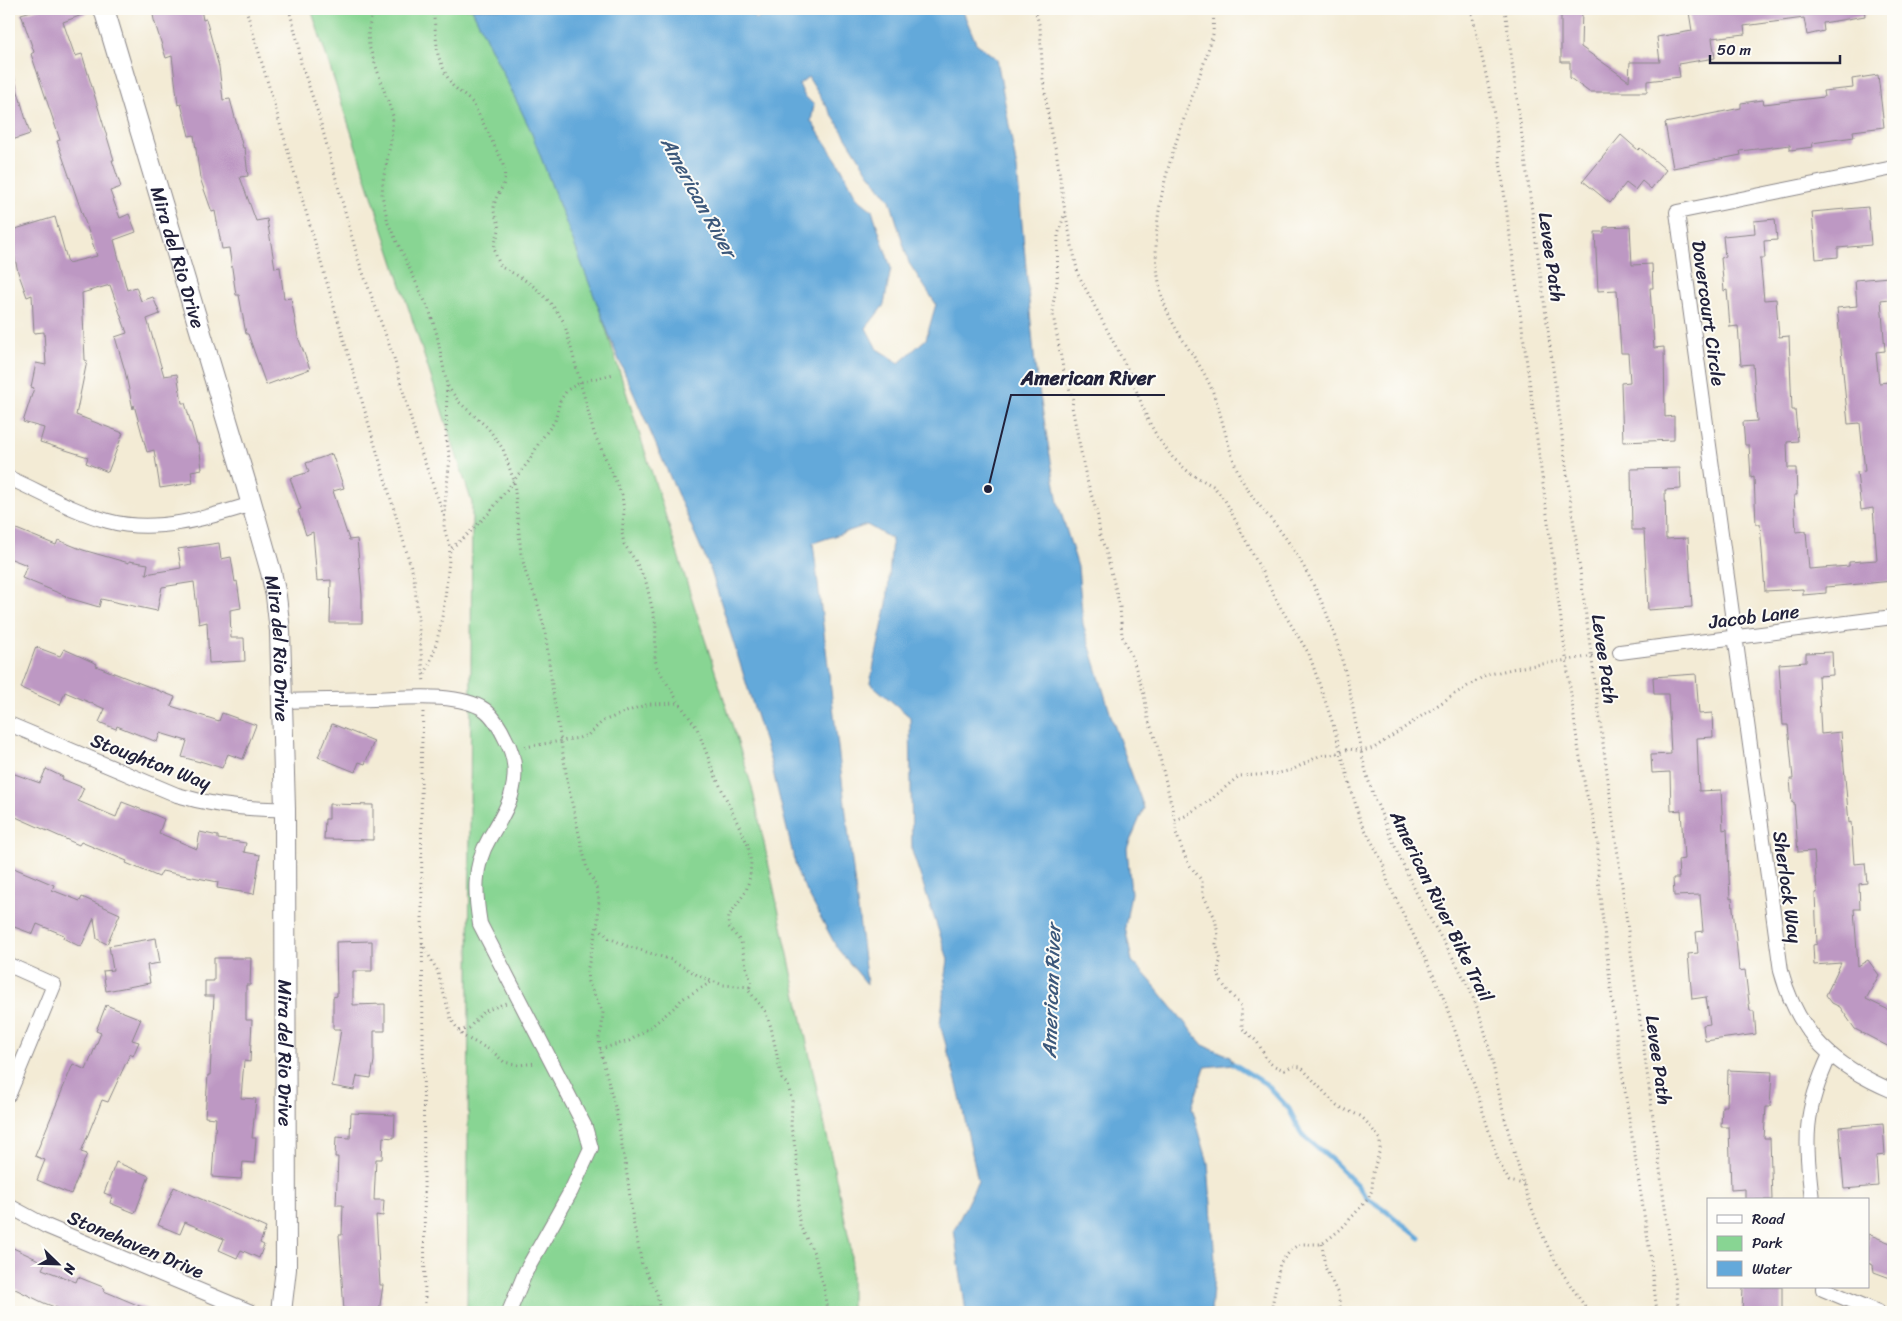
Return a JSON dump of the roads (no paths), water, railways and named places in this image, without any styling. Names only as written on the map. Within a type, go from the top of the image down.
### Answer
[{"type":"street","name":"Mira del Rio Drive","points":[[104,9],[272,572],[276,596],[280,631],[283,701],[285,809],[286,1269],[281,1312]]},
{"type":"street","name":"Dovercourt Circle","points":[[1735,638],[1677,212],[1893,168]]},
{"type":"street","points":[[9,478],[108,521],[133,525],[187,521],[252,504]]},
{"type":"street","name":"Jacob Lane","points":[[1620,652],[1893,617]]},
{"type":"street","name":"Sherlock Way","points":[[1735,638],[1781,971],[1795,1010],[1811,1034],[1830,1055],[1865,1079],[1893,1091]]},
{"type":"street","points":[[283,701],[439,697],[468,703],[486,711],[501,730],[512,749],[516,774],[511,797],[501,821],[488,840],[478,864],[476,899],[480,924],[585,1127],[591,1148],[571,1190],[526,1271],[509,1312]]},
{"type":"street","name":"Stoughton Way","points":[[9,724],[178,795],[200,802],[244,809],[285,809]]},
{"type":"street","points":[[9,965],[54,985],[9,1094]]},
{"type":"street","points":[[1812,1198],[1807,1152],[1810,1104],[1817,1081],[1830,1055]]},
{"type":"street","name":"Stonehaven Drive","points":[[9,1206],[46,1226],[251,1312]]},
{"type":"street","points":[[1824,1288],[1878,1312]]},
{"type":"water","points":[[472,9],[748,9],[757,20],[766,9],[962,9],[976,43],[997,59],[1017,169],[1035,366],[1058,503],[1078,567],[1083,624],[1112,719],[1144,808],[1127,848],[1131,893],[1125,927],[1132,961],[1203,1045],[1230,1056],[1234,1064],[1205,1067],[1192,1107],[1208,1163],[1215,1261],[1211,1312],[966,1312],[954,1230],[978,1181],[958,1088],[940,1024],[948,959],[912,851],[910,717],[870,683],[887,604],[892,539],[867,525],[813,543],[867,984],[837,948],[798,875],[770,759],[711,571],[616,353],[530,129]],"holes":[[[808,77],[868,172],[890,200],[909,263],[936,304],[926,339],[899,363],[877,349],[866,328],[884,305],[891,268],[872,210],[857,198],[841,167],[811,121],[814,105],[804,95],[799,84]]]},
{"type":"waterway","points":[[1234,1064],[1266,1084],[1289,1109],[1302,1135],[1333,1161],[1368,1199],[1420,1238]]},
{"type":"place","name":"American River","points":[[988,489]]}]
